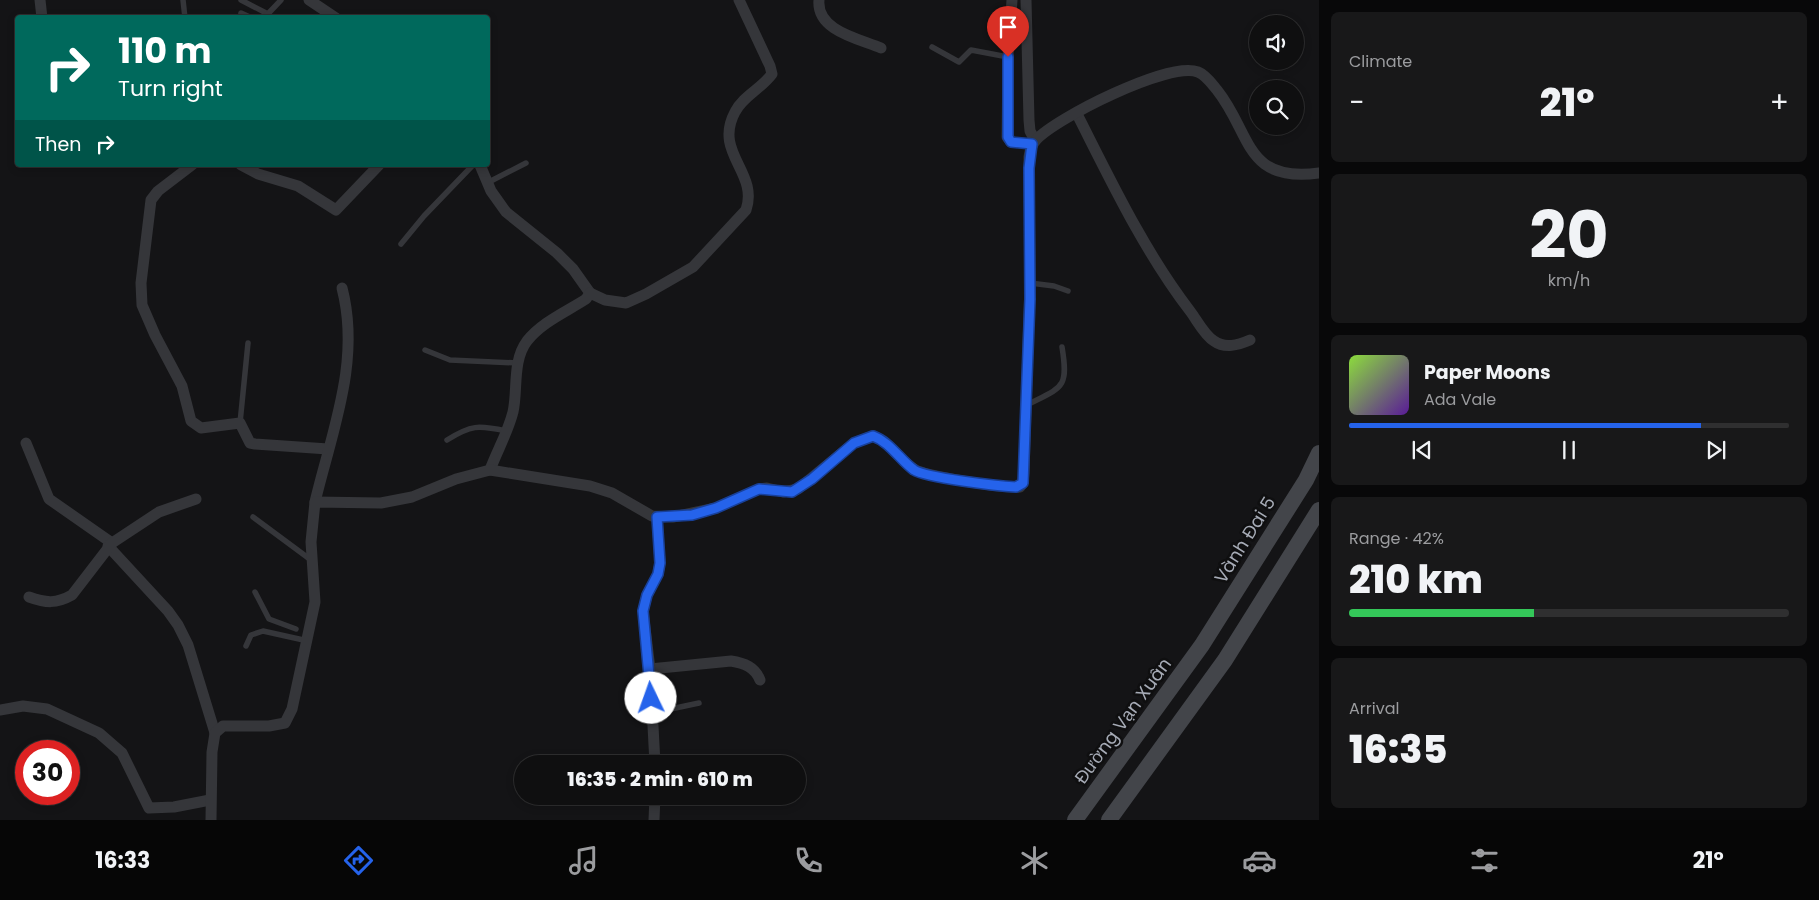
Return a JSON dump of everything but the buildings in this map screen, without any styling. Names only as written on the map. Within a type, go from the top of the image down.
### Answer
[{"type":"main road","name":"Vành Đai 5","points":[[1202,646],[1306,480],[1319,453]]},
{"type":"main road","points":[[1110,820],[1225,660],[1319,510]]},
{"type":"main road","name":"Đường Vạn Xuân","points":[[1075,820],[1202,646]]},
{"type":"street","points":[[40,0],[42,15]]},
{"type":"street","points":[[309,0],[332,15]]},
{"type":"street","points":[[481,167],[487,183],[506,212],[557,253],[573,269],[590,293],[604,300],[626,303],[646,294],[693,267],[746,210],[749,201],[748,188],[730,146],[727,128],[739,105],[772,74],[739,0]]},
{"type":"street","points":[[819,0],[820,10],[828,24],[837,30],[882,48]]},
{"type":"street","points":[[1012,0],[1008,57],[1007,131],[1011,142],[1031,142],[1077,114],[1136,83],[1170,72],[1198,72],[1209,80],[1220,94],[1259,161],[1277,171],[1304,175],[1319,173]]},
{"type":"street","points":[[315,502],[381,503],[412,497],[456,479],[490,470],[590,486],[612,493],[657,517],[692,515],[716,508],[759,489],[792,492],[812,479],[854,443],[873,436],[886,443],[896,454],[921,474],[1012,487],[1023,483],[1030,283],[1029,168],[1031,142],[1026,0]]},
{"type":"street","points":[[1077,114],[1127,212],[1170,285],[1213,341],[1224,346],[1236,345],[1250,340]]},
{"type":"street","points":[[189,167],[158,191],[152,200],[141,282],[142,305],[155,335],[182,386],[191,420],[201,428],[240,423],[252,444],[328,449]]},
{"type":"street","points":[[245,167],[272,179],[298,186],[336,210],[377,167]]},
{"type":"street","points":[[215,733],[223,726],[269,726],[285,723],[292,709],[314,602],[311,542],[315,502],[348,368],[348,310],[342,288]]},
{"type":"street","points":[[490,470],[513,412],[518,363],[522,349],[536,332],[586,298],[590,293]]},
{"type":"street","points":[[26,443],[49,499],[110,545],[168,610],[188,645],[215,733],[212,752],[210,820]]},
{"type":"street","points":[[29,597],[48,603],[58,602],[72,595],[110,545],[159,512],[196,498]]},
{"type":"street","points":[[654,755],[650,669],[643,611],[647,595],[658,574],[660,563],[657,517]]},
{"type":"street","points":[[650,669],[731,661],[741,662],[752,669],[760,680]]},
{"type":"street","points":[[0,710],[23,706],[47,709],[99,733],[122,752],[149,808],[174,807],[210,800]]},
{"type":"street","points":[[654,820],[655,805]]},
{"type":"lane","points":[[183,0],[185,15]]},
{"type":"lane","points":[[241,0],[264,15]]},
{"type":"lane","points":[[267,15],[281,0]]},
{"type":"lane","points":[[241,13],[245,15]]},
{"type":"lane","points":[[932,47],[959,62],[971,50],[1008,57]]},
{"type":"lane","points":[[487,183],[526,163]]},
{"type":"lane","points":[[401,244],[424,216],[472,167]]},
{"type":"lane","points":[[1030,283],[1054,286],[1068,291]]},
{"type":"lane","points":[[240,423],[248,343]]},
{"type":"lane","points":[[1027,405],[1054,390],[1062,383],[1065,378],[1066,369],[1062,347]]},
{"type":"lane","points":[[425,350],[450,360],[518,363]]},
{"type":"lane","points":[[447,440],[464,430],[476,426],[506,431]]},
{"type":"lane","points":[[252,517],[312,560]]},
{"type":"lane","points":[[255,592],[269,619],[296,629]]},
{"type":"lane","points":[[246,646],[251,635],[263,631],[308,635]]},
{"type":"lane","points":[[652,713],[699,703]]},
{"type":"route","points":[[651,698],[650,669],[643,611],[647,595],[658,574],[660,563],[657,517],[692,515],[716,508],[759,489],[767,488],[792,492],[812,479],[854,443],[873,436],[880,438],[914,470],[921,474],[1016,487],[1020,487],[1023,483],[1030,299],[1029,157],[1032,144],[1011,142],[1008,137],[1008,57]]}]
